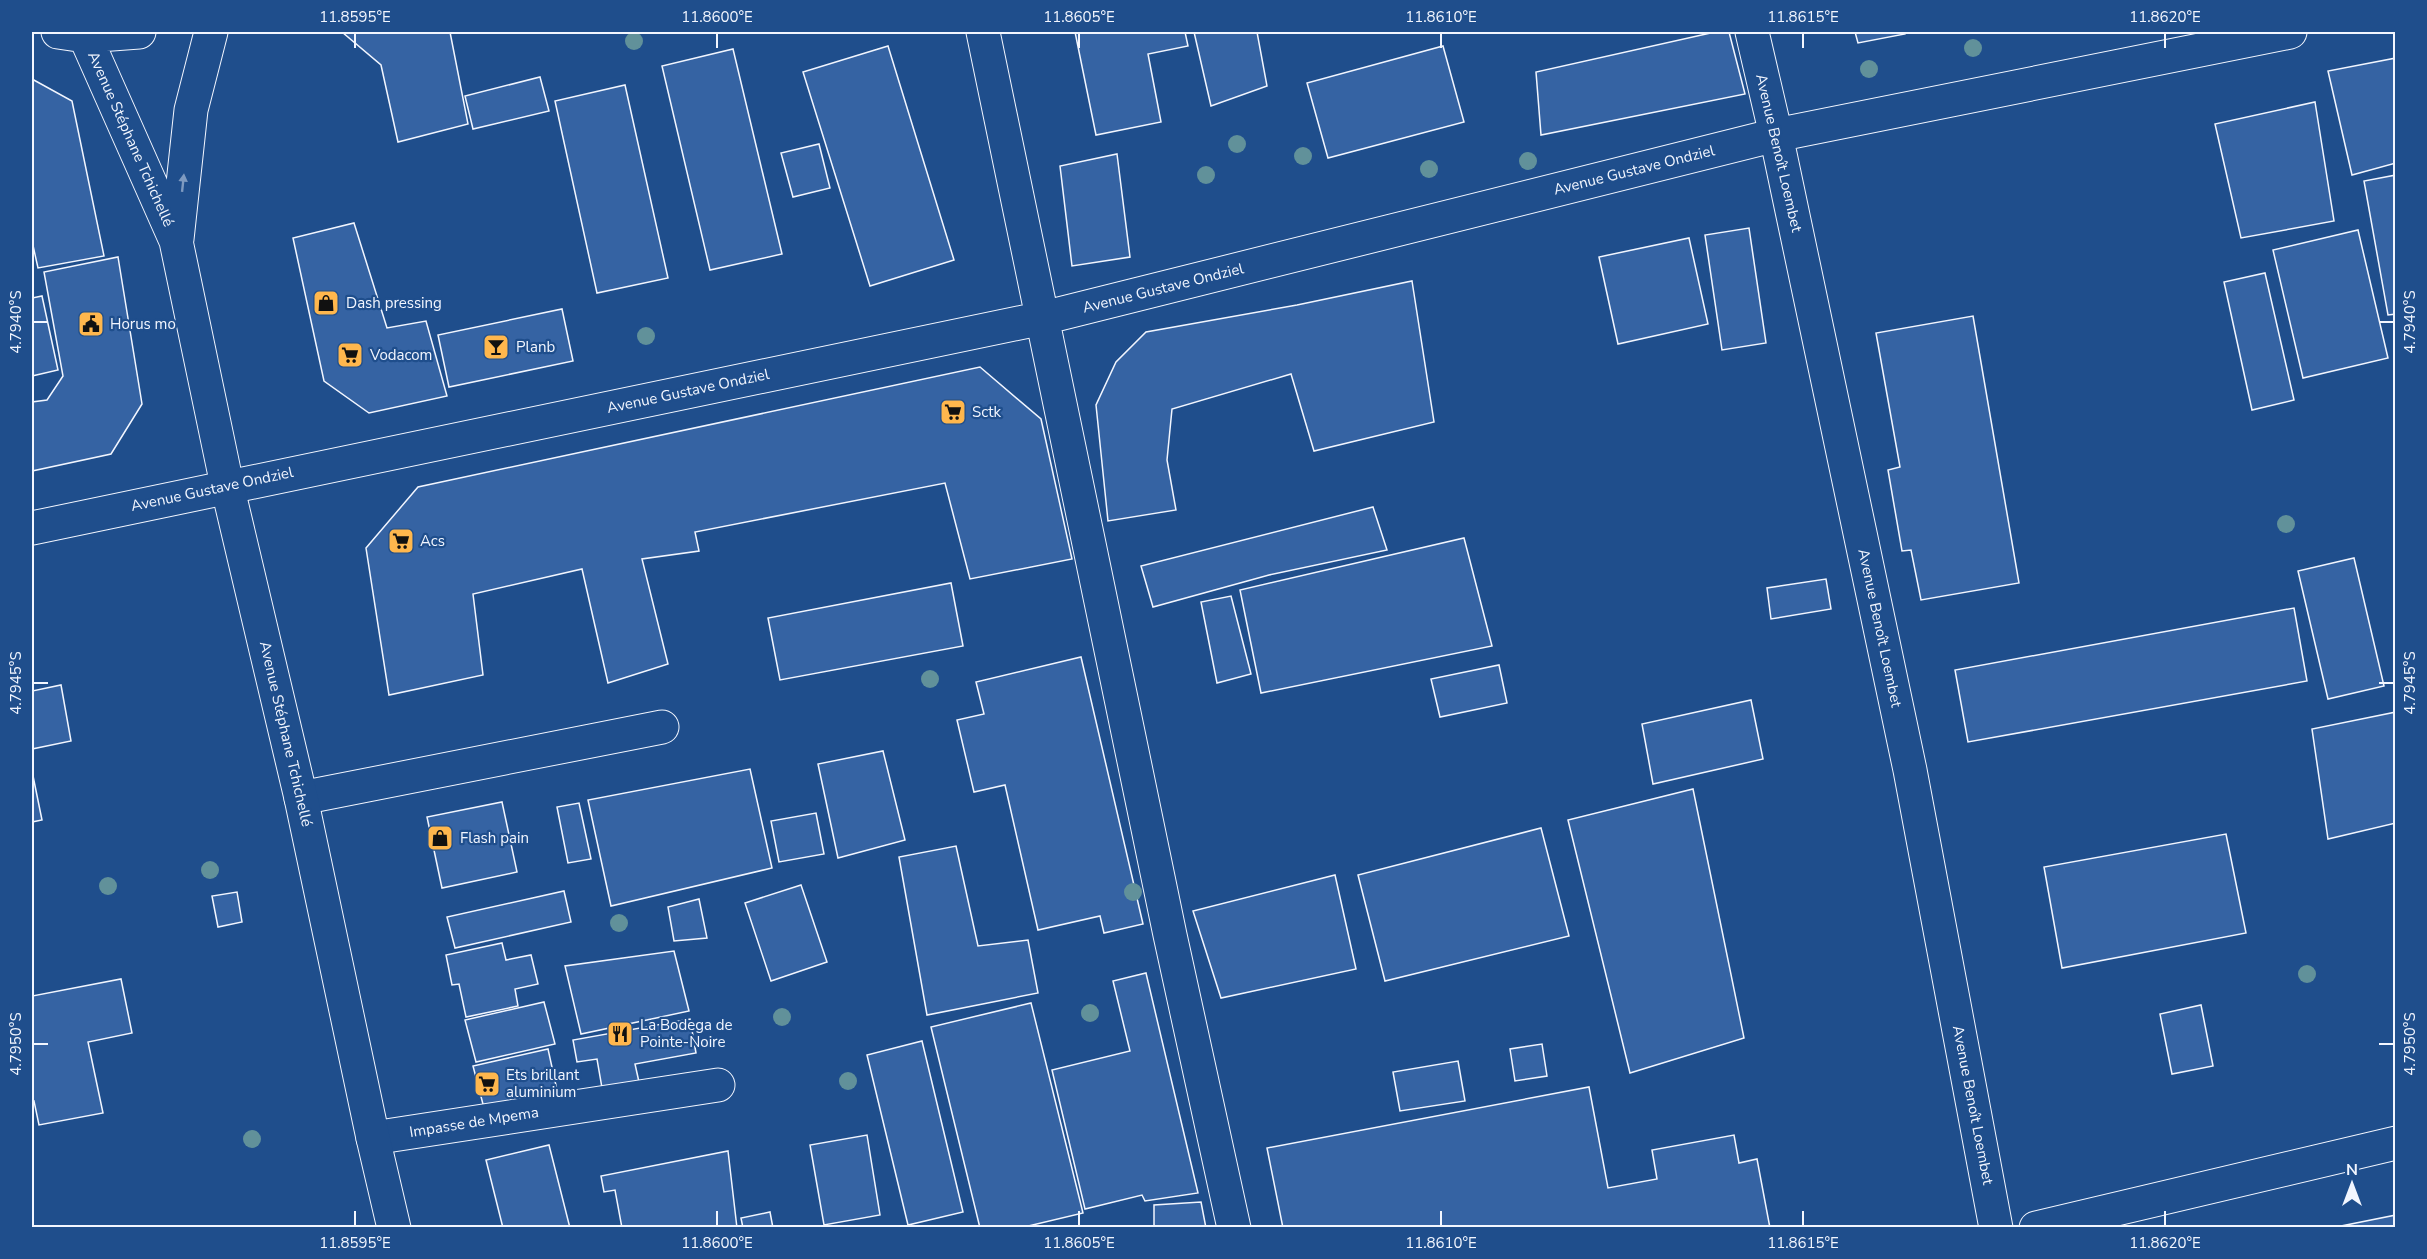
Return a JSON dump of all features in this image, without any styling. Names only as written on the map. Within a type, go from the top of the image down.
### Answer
[{"type":"main road","points":[[72,34],[139,32]]},
{"type":"main road","name":"Avenue Stéphane Tchichellé","points":[[176,241],[191,110],[211,32]]},
{"type":"main road","points":[[983,32],[1170,935],[1234,1227]]},
{"type":"main road","name":"Avenue Benoît Loembet","points":[[1752,32],[1776,135],[1910,770],[1996,1227]]},
{"type":"main road","name":"Avenue Gustave Ondziel","points":[[32,528],[227,485],[1043,318],[1776,135],[2290,32]]},
{"type":"main road","name":"Avenue Stéphane Tchichellé","points":[[72,34],[176,241],[227,485],[301,798],[394,1227]]},
{"type":"main road","points":[[301,798],[662,727]]},
{"type":"main road","name":"Impasse de Mpema","points":[[373,1138],[718,1085]]},
{"type":"main road","points":[[2036,1227],[2396,1143]]},
{"type":"building","points":[[342,32],[450,32],[468,124],[398,142],[381,65]]},
{"type":"building","points":[[1075,32],[1185,32],[1188,46],[1148,54],[1161,122],[1096,135]]},
{"type":"building","points":[[1194,32],[1257,32],[1267,86],[1211,106]]},
{"type":"building","points":[[1715,32],[1729,32],[1745,94],[1541,135],[1536,72]]},
{"type":"building","points":[[1855,32],[1905,32],[1905,34],[1858,43]]},
{"type":"building","points":[[888,46],[954,260],[870,286],[803,72]]},
{"type":"building","points":[[1443,46],[1464,122],[1328,158],[1307,83]]},
{"type":"building","points":[[733,49],[782,254],[710,270],[662,66]]},
{"type":"building","points":[[2396,58],[2396,163],[2352,175],[2328,71]]},
{"type":"building","points":[[540,77],[549,111],[473,129],[465,96]]},
{"type":"building","points":[[32,79],[72,101],[104,256],[38,268],[32,241]]},
{"type":"building","points":[[625,85],[668,278],[597,293],[555,101]]},
{"type":"building","points":[[2315,102],[2334,221],[2241,238],[2215,124]]},
{"type":"building","points":[[819,144],[830,188],[793,197],[781,153]]},
{"type":"building","points":[[1117,154],[1130,257],[1072,266],[1060,166]]},
{"type":"building","points":[[2396,175],[2396,314],[2388,315],[2364,181]]},
{"type":"building","points":[[354,223],[387,328],[426,321],[447,396],[369,413],[324,381],[293,238]]},
{"type":"building","points":[[1749,228],[1766,343],[1722,350],[1705,235]]},
{"type":"building","points":[[2358,230],[2388,358],[2303,378],[2273,250]]},
{"type":"building","points":[[1689,238],[1708,324],[1618,344],[1599,257]]},
{"type":"building","name":"Horus mo","points":[[118,257],[142,404],[111,454],[32,471],[32,402],[47,400],[63,376],[44,272]]},
{"type":"building","points":[[2265,273],[2294,400],[2252,410],[2224,282]]},
{"type":"building","points":[[1412,281],[1434,422],[1314,451],[1291,374],[1172,409],[1167,460],[1176,510],[1108,521],[1096,405],[1116,362],[1146,332],[1297,305]]},
{"type":"building","points":[[42,296],[58,370],[32,376],[32,298]]},
{"type":"building","points":[[562,309],[573,361],[449,387],[438,335]]},
{"type":"building","points":[[1973,316],[2019,583],[1921,600],[1911,550],[1902,551],[1888,470],[1900,467],[1876,333]]},
{"type":"building","points":[[980,367],[1041,419],[1072,559],[970,579],[945,483],[695,532],[699,551],[642,559],[668,664],[608,683],[582,569],[473,594],[483,675],[389,695],[366,548],[418,487]]},
{"type":"building","points":[[1373,507],[1387,550],[1269,575],[1153,607],[1141,566]]},
{"type":"building","points":[[1464,538],[1492,646],[1261,693],[1240,590]]},
{"type":"building","points":[[2354,558],[2384,686],[2328,699],[2298,571]]},
{"type":"building","points":[[1826,579],[1831,609],[1771,619],[1767,588]]},
{"type":"building","points":[[951,583],[963,646],[780,680],[768,618]]},
{"type":"building","points":[[1231,596],[1251,674],[1217,683],[1201,602]]},
{"type":"building","points":[[2294,608],[2307,681],[1968,742],[1955,670]]},
{"type":"building","points":[[1081,657],[1143,924],[1104,933],[1100,916],[1038,930],[1005,785],[974,792],[957,720],[984,714],[976,682]]},
{"type":"building","points":[[1499,665],[1507,703],[1440,717],[1431,679]]},
{"type":"building","points":[[61,685],[71,741],[32,749],[32,691]]},
{"type":"building","points":[[1751,700],[1763,759],[1653,784],[1642,724]]},
{"type":"building","points":[[2396,712],[2396,823],[2328,839],[2312,729]]},
{"type":"building","points":[[883,751],[905,840],[838,858],[818,764]]},
{"type":"building","points":[[750,769],[772,868],[611,906],[588,800]]},
{"type":"building","points":[[32,771],[42,820],[32,822]]},
{"type":"building","points":[[1693,789],[1744,1038],[1630,1073],[1568,820]]},
{"type":"building","points":[[502,802],[517,872],[442,888],[427,817]]},
{"type":"building","points":[[579,803],[591,859],[568,863],[557,807]]},
{"type":"building","points":[[816,813],[824,854],[779,862],[771,821]]},
{"type":"building","points":[[1541,828],[1569,936],[1385,981],[1358,875]]},
{"type":"building","points":[[2226,834],[2246,933],[2062,968],[2044,867]]},
{"type":"building","points":[[956,846],[978,946],[1028,940],[1038,993],[927,1015],[899,857]]},
{"type":"building","points":[[1335,875],[1356,969],[1221,998],[1193,911]]},
{"type":"building","points":[[801,885],[827,962],[771,981],[745,903]]},
{"type":"building","points":[[564,891],[571,922],[455,948],[447,917]]},
{"type":"building","points":[[237,892],[242,922],[218,927],[212,896]]},
{"type":"building","points":[[699,899],[707,938],[674,941],[668,907]]},
{"type":"building","points":[[502,943],[506,960],[531,955],[538,984],[515,989],[518,1006],[466,1017],[459,984],[452,985],[446,955]]},
{"type":"building","points":[[674,951],[689,1011],[581,1034],[565,966]]},
{"type":"building","points":[[1146,973],[1198,1193],[1145,1201],[1142,1195],[1085,1209],[1052,1070],[1130,1051],[1113,981]]},
{"type":"building","points":[[121,979],[132,1033],[88,1042],[103,1113],[39,1125],[34,1101],[32,1102],[32,996]]},
{"type":"building","points":[[544,1002],[555,1044],[476,1062],[465,1020]]},
{"type":"building","points":[[1031,1003],[1083,1213],[1020,1228],[980,1228],[931,1027]]},
{"type":"building","points":[[2201,1005],[2213,1066],[2172,1074],[2160,1014]]},
{"type":"building","points":[[690,1019],[696,1053],[635,1064],[639,1082],[602,1088],[597,1059],[577,1062],[573,1040]]},
{"type":"building","points":[[922,1041],[963,1212],[908,1225],[867,1055]]},
{"type":"building","points":[[1542,1044],[1547,1076],[1515,1081],[1510,1049]]},
{"type":"building","points":[[548,1049],[557,1090],[484,1108],[473,1066]]},
{"type":"building","points":[[1458,1061],[1465,1101],[1400,1111],[1393,1072]]},
{"type":"building","points":[[1589,1087],[1608,1188],[1657,1179],[1652,1150],[1734,1135],[1739,1163],[1757,1159],[1770,1228],[1283,1228],[1267,1148]]},
{"type":"building","points":[[867,1135],[880,1215],[824,1225],[810,1145]]},
{"type":"building","points":[[549,1145],[570,1228],[503,1228],[486,1160]]},
{"type":"building","points":[[728,1151],[737,1228],[622,1228],[615,1190],[604,1192],[601,1176]]},
{"type":"building","points":[[1201,1202],[1206,1228],[1157,1228],[1154,1225],[1154,1205]]},
{"type":"building","points":[[770,1212],[773,1228],[743,1228],[741,1218]]},
{"type":"building","points":[[2396,1215],[2396,1228],[2331,1228]]},
{"type":"place","name":"Dash pressing","points":[[326,303]]},
{"type":"place","name":"Horus mo","points":[[91,324]]},
{"type":"place","name":"Planb","points":[[496,347]]},
{"type":"place","name":"Vodacom","points":[[350,355]]},
{"type":"place","name":"Sctk","points":[[953,412]]},
{"type":"place","name":"Acs","points":[[401,541]]},
{"type":"place","name":"Flash pain","points":[[440,838]]},
{"type":"place","name":"La Bodega de Pointe-Noire","points":[[620,1034]]},
{"type":"place","name":"Ets brillant aluminium","points":[[487,1084]]}]
